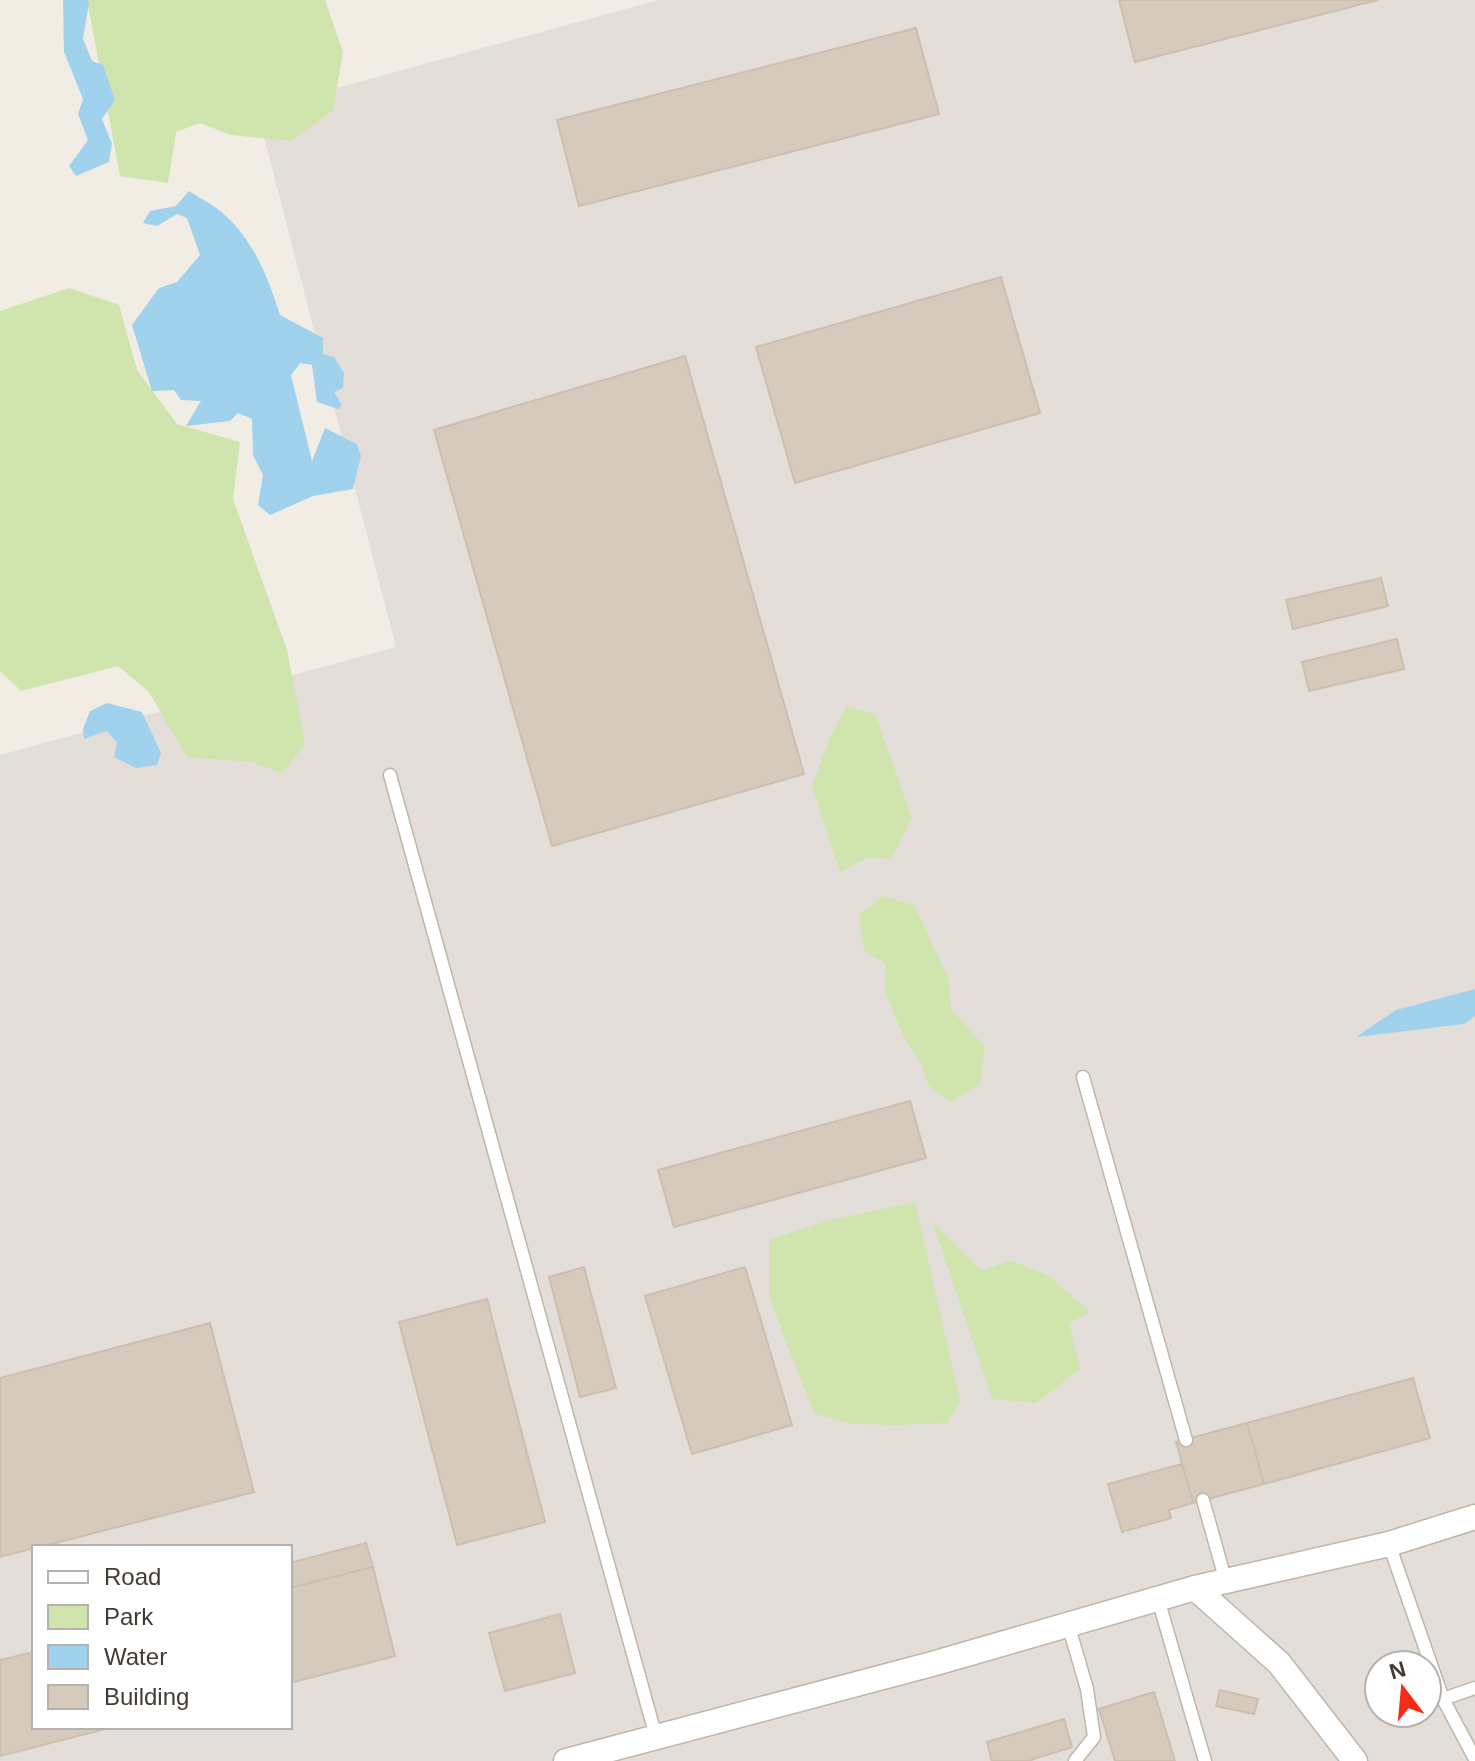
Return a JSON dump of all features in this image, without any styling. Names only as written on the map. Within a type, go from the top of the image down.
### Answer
[{"type":"street","points":[[566,1761],[932,1664],[1195,1588],[1389,1544],[1475,1517]]},
{"type":"street","points":[[1195,1588],[1279,1663],[1355,1761]]},
{"type":"lane","points":[[390,775],[656,1737]]},
{"type":"lane","points":[[1083,1077],[1186,1440]]},
{"type":"lane","points":[[1203,1500],[1226,1582]]},
{"type":"lane","points":[[1389,1544],[1426,1649]]},
{"type":"lane","points":[[1158,1599],[1205,1761]]},
{"type":"lane","points":[[1068,1624],[1087,1689],[1094,1737],[1075,1761]]},
{"type":"lane","points":[[1475,1688],[1443,1699],[1475,1759]]},
{"type":"shaded area","points":[[658,0],[1475,0],[1475,1761],[0,1761],[0,755],[396,647],[257,110]]},
{"type":"green space","points":[[87,0],[325,0],[343,52],[333,110],[292,141],[231,135],[200,123],[176,132],[168,183],[120,176]]},
{"type":"green space","points":[[69,288],[119,305],[137,370],[177,424],[240,442],[233,499],[287,650],[305,744],[282,773],[252,762],[187,757],[149,692],[118,666],[21,691],[0,671],[0,311]]},
{"type":"green space","points":[[847,706],[875,714],[912,818],[891,859],[867,858],[840,872],[812,786],[830,737]]},
{"type":"green space","points":[[883,896],[914,905],[949,980],[951,1009],[985,1047],[980,1084],[950,1102],[928,1085],[922,1064],[905,1039],[886,995],[886,964],[864,951],[859,915]]},
{"type":"green space","points":[[915,1202],[960,1401],[947,1423],[853,1424],[815,1414],[769,1294],[769,1240],[830,1220]]},
{"type":"green space","points":[[932,1221],[982,1271],[1010,1260],[1049,1276],[1090,1312],[1069,1323],[1080,1369],[1036,1403],[992,1399]]},
{"type":"water","points":[[63,0],[87,0],[89,3],[83,39],[92,61],[103,65],[115,100],[102,119],[112,144],[109,162],[76,176],[69,166],[88,140],[78,114],[83,99],[64,52]]},
{"type":"water","points":[[189,191],[218,209],[236,226],[259,262],[280,315],[323,338],[323,354],[334,357],[344,373],[343,388],[334,392],[342,405],[338,409],[317,402],[312,365],[300,363],[291,375],[312,461],[325,428],[357,444],[361,456],[353,489],[313,496],[270,515],[258,505],[263,475],[253,455],[252,419],[238,413],[230,421],[186,426],[201,401],[181,400],[174,390],[152,391],[132,325],[159,288],[177,282],[200,255],[187,218],[177,214],[157,226],[143,223],[150,211],[176,206]]},
{"type":"water","points":[[107,703],[142,712],[161,753],[157,765],[136,768],[114,757],[117,742],[107,731],[84,739],[83,729],[90,711]]},
{"type":"water","points":[[1475,989],[1475,1016],[1464,1024],[1356,1037],[1396,1010]]},
{"type":"building","points":[[1119,0],[1378,0],[1135,62]]},
{"type":"building","points":[[916,28],[939,114],[579,206],[557,120]]},
{"type":"building","points":[[1001,277],[1040,413],[795,483],[756,347]]},
{"type":"building","points":[[685,356],[804,774],[552,846],[434,430]]},
{"type":"building","points":[[1381,578],[1388,606],[1293,629],[1286,600]]},
{"type":"building","points":[[1397,639],[1404,669],[1309,691],[1302,662]]},
{"type":"building","points":[[910,1101],[926,1158],[674,1227],[658,1170]]},
{"type":"building","points":[[584,1267],[616,1388],[580,1397],[549,1277]]},
{"type":"building","points":[[745,1267],[792,1425],[692,1454],[645,1296]]},
{"type":"building","points":[[487,1299],[545,1522],[457,1545],[399,1322]]},
{"type":"building","points":[[210,1323],[254,1492],[48,1545],[32,1545],[32,1549],[0,1557],[0,1378]]},
{"type":"building","points":[[1413,1378],[1430,1438],[1264,1484],[1247,1423]]},
{"type":"building","points":[[1247,1423],[1264,1484],[1193,1503],[1176,1442]]},
{"type":"building","points":[[1182,1464],[1193,1503],[1169,1510],[1171,1518],[1122,1532],[1108,1484]]},
{"type":"building","points":[[366,1543],[373,1567],[292,1587],[292,1562]]},
{"type":"building","points":[[373,1567],[395,1656],[292,1682],[292,1587]]},
{"type":"building","points":[[560,1614],[575,1673],[505,1691],[489,1633]]},
{"type":"building","points":[[32,1652],[32,1729],[105,1729],[0,1756],[0,1660]]},
{"type":"building","points":[[1220,1690],[1258,1699],[1254,1714],[1216,1706]]},
{"type":"building","points":[[1154,1692],[1175,1761],[1115,1761],[1099,1709]]},
{"type":"building","points":[[1064,1719],[1072,1747],[1028,1761],[992,1761],[987,1742]]}]
